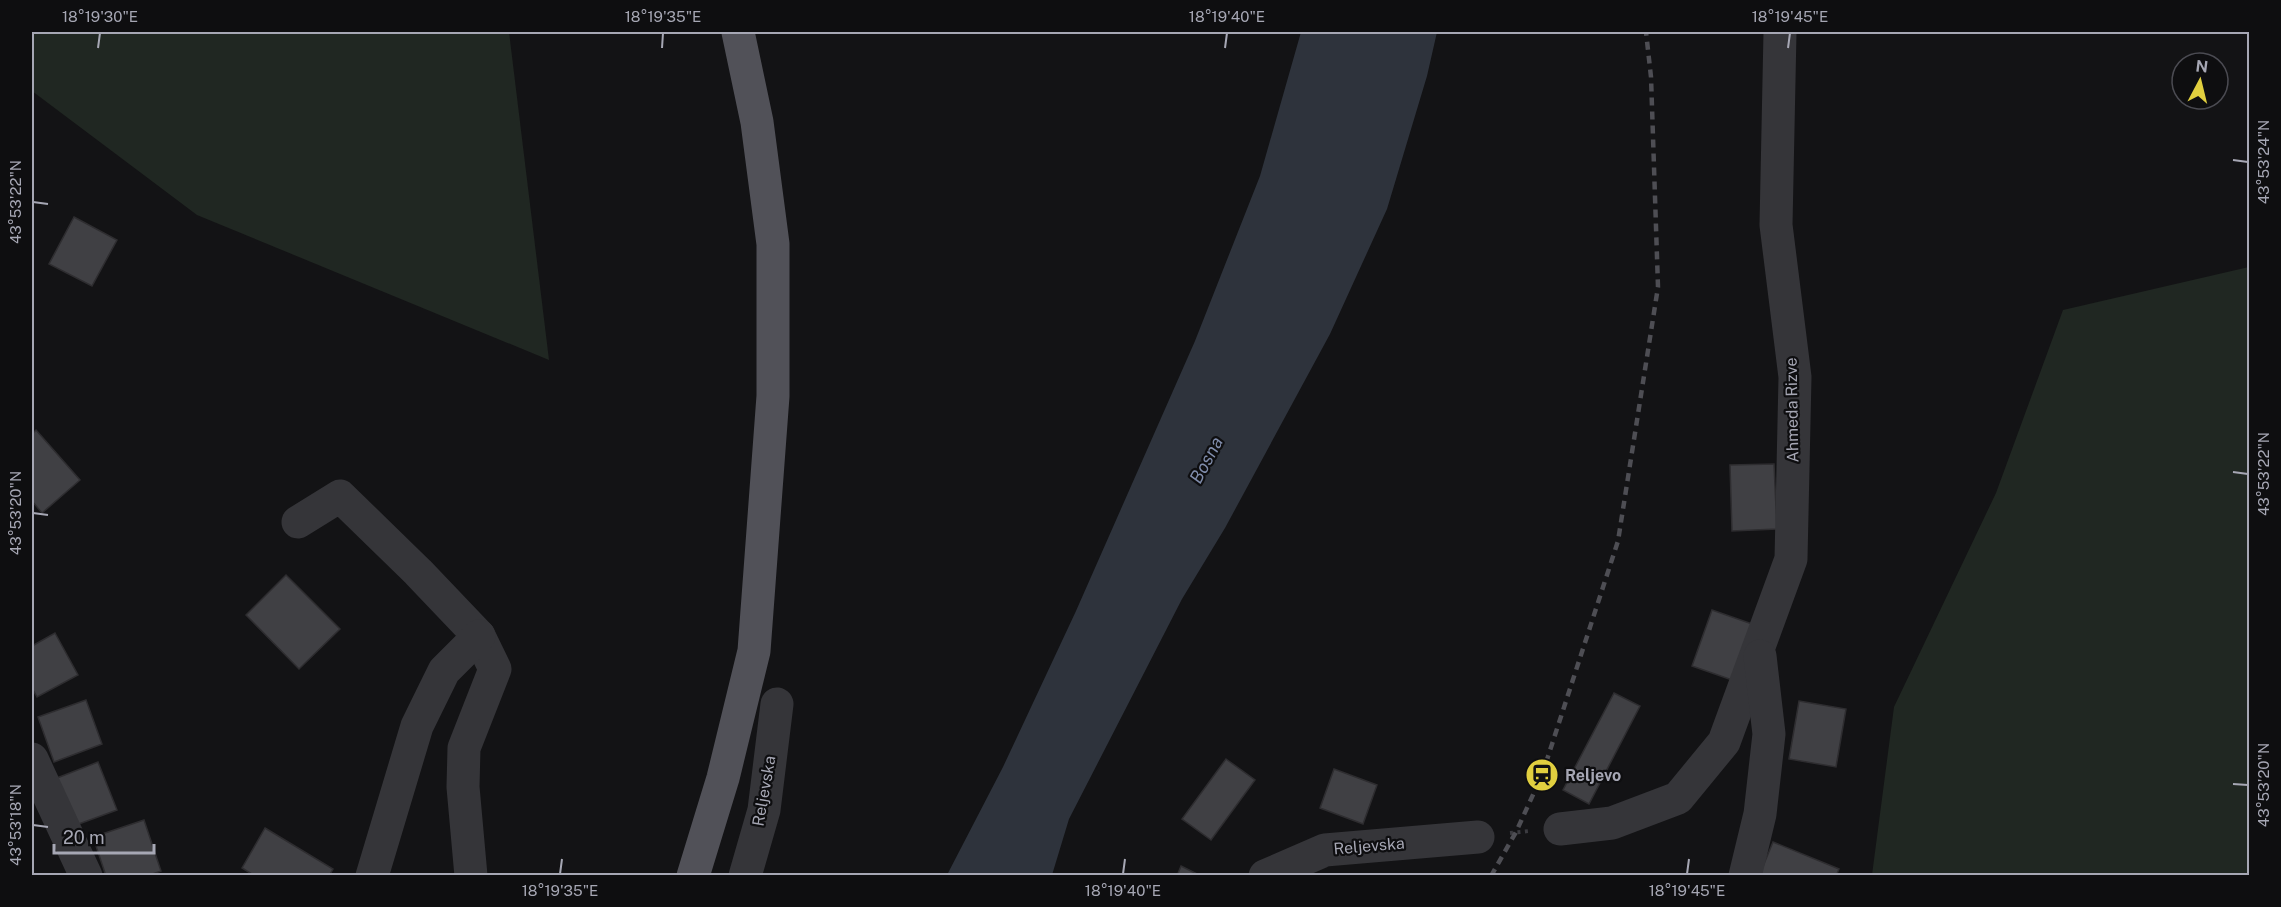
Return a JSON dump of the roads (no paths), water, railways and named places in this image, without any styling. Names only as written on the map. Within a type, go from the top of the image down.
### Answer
[{"type":"main road","points":[[693,876],[723,778],[754,651],[773,396],[774,244],[757,122],[738,32]]},
{"type":"street","name":"Ahmeda Rizve","points":[[1560,829],[1612,823],[1678,798],[1724,742],[1791,559],[1795,377],[1776,225],[1780,32]]},
{"type":"street","points":[[298,522],[340,495],[479,636],[495,669],[464,748],[463,786],[471,876]]},
{"type":"street","points":[[372,876],[417,726],[444,671],[479,636]]},
{"type":"street","points":[[1744,876],[1760,813],[1769,734],[1759,648]]},
{"type":"street","name":"Reljevska","points":[[745,876],[764,810],[777,705]]},
{"type":"street","points":[[35,778],[86,876]]},
{"type":"street","name":"Reljevska","points":[[1265,876],[1325,850],[1478,837]]},
{"type":"water","name":"Bosna","points":[[1301,32],[1437,32],[1427,76],[1387,209],[1330,334],[1225,528],[1182,599],[1069,819],[1052,875],[947,875],[1003,767],[1076,611],[1195,341],[1260,176]]},
{"type":"railway","points":[[1491,876],[1516,832],[1542,775],[1618,541],[1658,287],[1651,77],[1646,32]]},
{"type":"place","name":"Reljevo","points":[[1542,775]]}]
